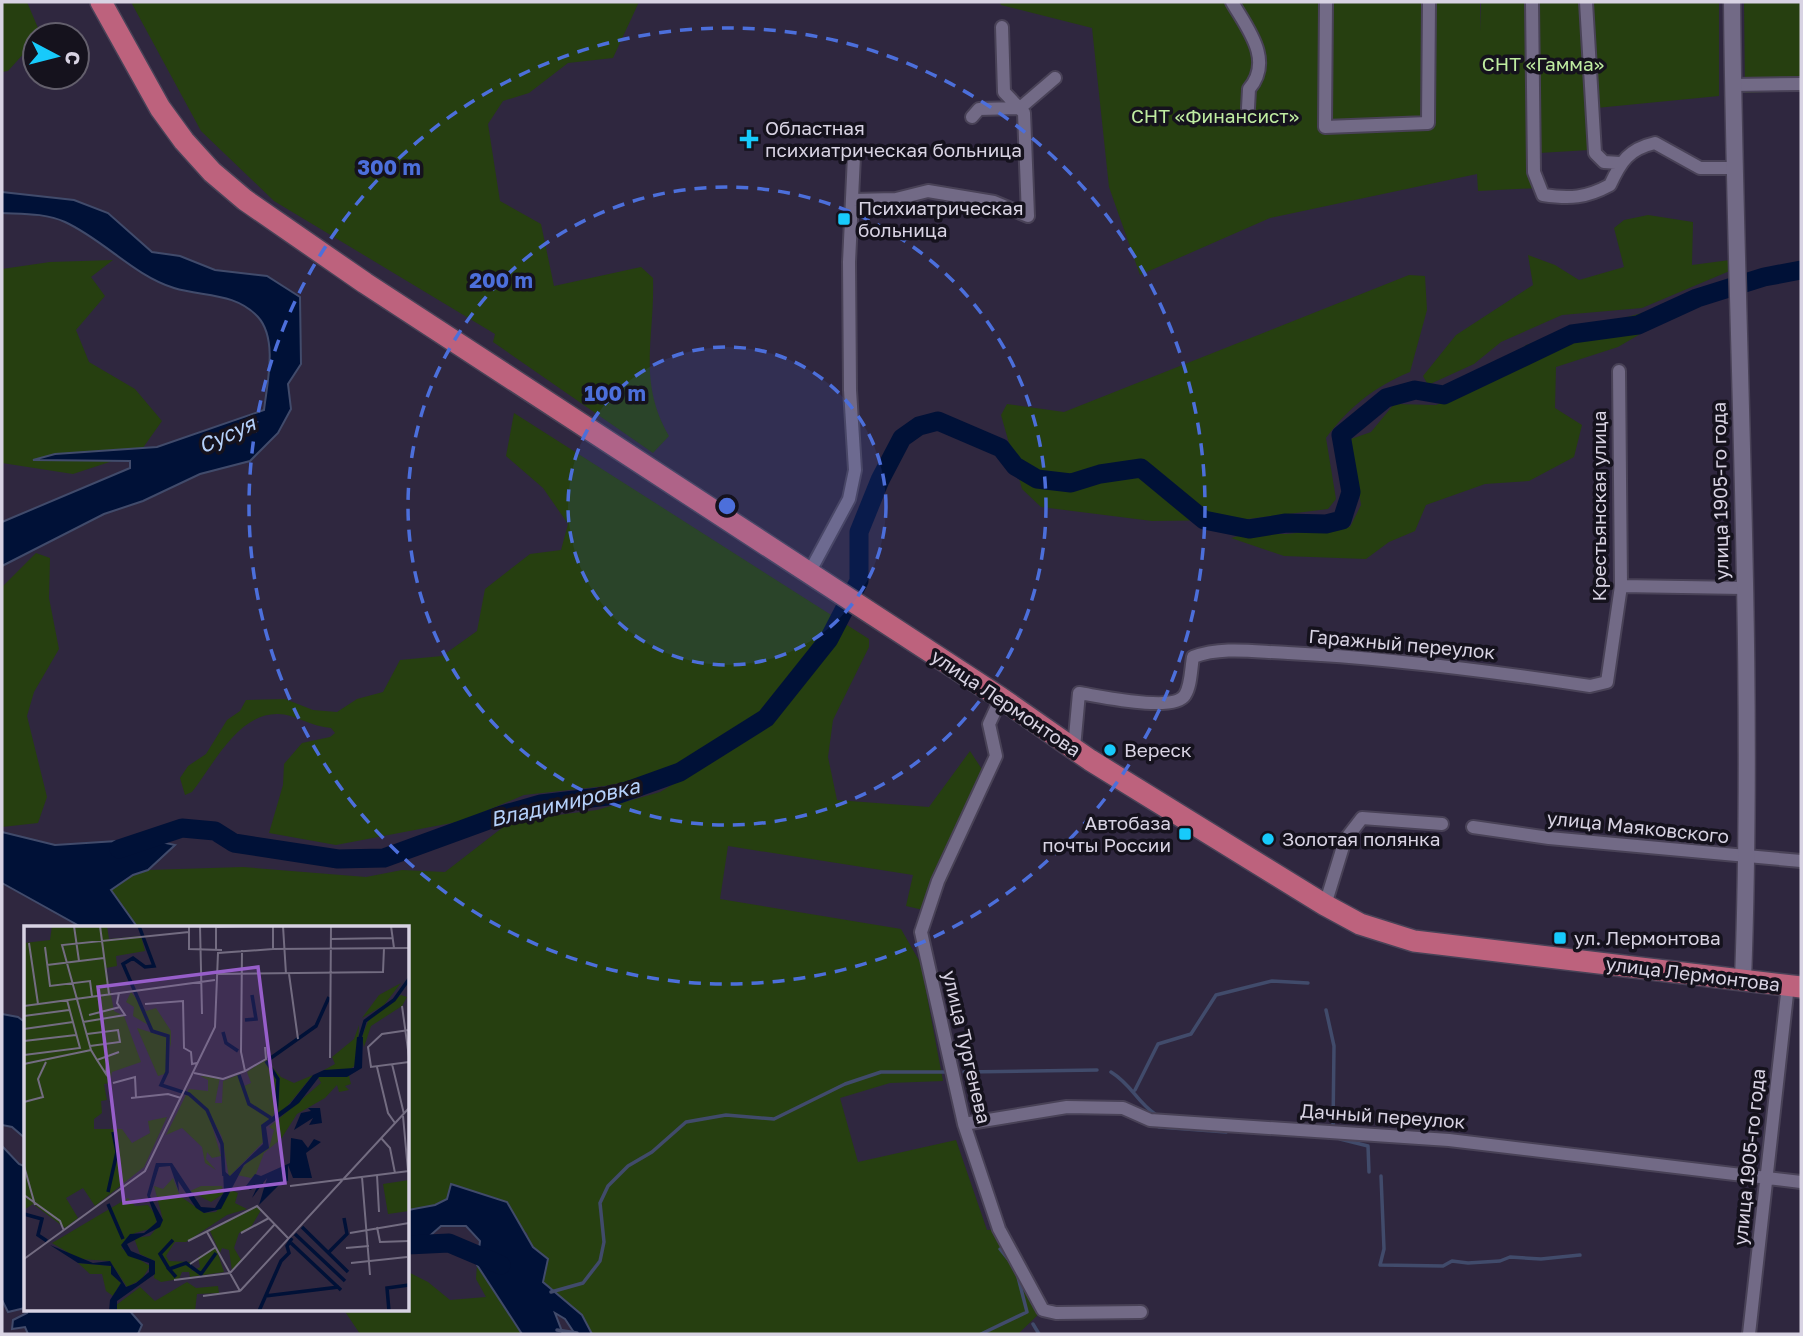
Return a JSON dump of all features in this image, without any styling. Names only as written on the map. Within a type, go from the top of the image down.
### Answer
[{"type":"highway","name":"улица Лермонтова","points":[[101,2],[160,108],[184,141],[212,172],[256,208],[808,575],[1001,698],[1074,748],[1325,905],[1371,928],[1414,941],[1795,986]]},
{"type":"street","points":[[1232,2],[1258,48],[1260,66],[1255,82],[1249,89],[1248,108]]},
{"type":"street","points":[[1326,2],[1325,127],[1428,123],[1429,2]]},
{"type":"street","points":[[1532,2],[1534,172],[1543,195],[1567,199],[1588,197],[1610,185],[1620,163],[1635,148],[1655,143],[1700,168],[1735,168]]},
{"type":"street","points":[[1586,2],[1595,153],[1604,162],[1620,163]]},
{"type":"street","name":"улица 1905-го года","points":[[1732,2],[1747,857],[1743,981]]},
{"type":"street","points":[[852,200],[896,199],[928,191],[994,202],[1028,216],[1024,113],[1004,92],[1002,27]]},
{"type":"street","points":[[972,117],[979,109],[1020,107],[1036,97],[1055,78]]},
{"type":"street","points":[[1733,85],[1801,84]]},
{"type":"street","points":[[808,575],[849,499],[855,470],[850,390],[849,262],[854,156]]},
{"type":"street","name":"Крестьянская улица","points":[[1607,682],[1621,586],[1619,371]]},
{"type":"street","points":[[1621,586],[1743,588]]},
{"type":"street","name":"Гаражный переулок","points":[[1074,748],[1079,693],[1152,703],[1177,702],[1186,694],[1193,657],[1213,650],[1318,655],[1484,670],[1590,686],[1607,682]]},
{"type":"street","name":"улица Тургенева","points":[[1001,698],[989,724],[996,756],[938,881],[921,932],[964,1124],[999,1229],[1043,1310],[1056,1313],[1141,1312]]},
{"type":"street","points":[[1325,905],[1345,840],[1362,818],[1442,824]]},
{"type":"street","name":"улица Маяковского","points":[[1472,827],[1549,838],[1801,861]]},
{"type":"street","name":"улица 1905-го года","points":[[1749,1334],[1795,986]]},
{"type":"street","name":"Дачный переулок","points":[[964,1124],[1067,1107],[1123,1108],[1150,1119],[1449,1140],[1801,1182]]},
{"type":"green space","points":[[2,2],[27,2],[35,21],[21,21],[21,57],[8,71],[2,72]]},
{"type":"green space","points":[[131,2],[639,2],[613,58],[568,63],[529,93],[503,101],[488,124],[500,201],[541,224],[554,286],[641,267],[653,278],[650,378],[659,416],[669,436],[653,453],[493,342],[495,334],[274,201],[201,131]]},
{"type":"green space","name":"СНТ «Финансист»","points":[[1000,2],[1480,2],[1481,32],[1481,2],[1719,2],[1719,96],[1586,109],[1589,150],[1539,153],[1538,188],[1478,191],[1477,174],[1270,218],[1140,275],[1109,187],[1092,28],[1001,5]]},
{"type":"green space","points":[[1744,2],[1801,2],[1801,90],[1745,93]]},
{"type":"green space","points":[[1648,215],[1693,222],[1692,265],[1730,260],[1732,270],[1642,308],[1562,315],[1501,342],[1474,364],[1428,385],[1423,376],[1456,335],[1533,285],[1528,255],[1555,265],[1579,280],[1624,267],[1614,228],[1624,220]]},
{"type":"green space","points":[[113,260],[91,277],[105,296],[76,330],[89,362],[135,389],[162,421],[140,452],[73,474],[2,463],[2,269],[50,262]]},
{"type":"green space","points":[[1409,275],[1425,276],[1427,310],[1410,372],[1363,399],[1326,438],[1336,499],[1328,509],[1239,520],[1152,521],[1041,507],[1022,489],[1001,415],[1007,404],[1064,412]]},
{"type":"green space","points":[[1649,311],[1654,326],[1618,347],[1556,367],[1555,408],[1582,425],[1574,457],[1529,481],[1485,484],[1426,505],[1415,531],[1389,542],[1366,559],[1284,556],[1231,538],[1246,534],[1287,534],[1350,527],[1361,505],[1351,439],[1371,432],[1394,404],[1436,405],[1473,390],[1526,345]]},
{"type":"green space","points":[[514,413],[869,639],[869,647],[833,720],[828,757],[837,800],[929,807],[970,751],[991,783],[937,902],[936,913],[906,906],[913,875],[728,846],[720,899],[901,929],[921,964],[943,1081],[890,1083],[840,1098],[858,1162],[956,1140],[987,1230],[999,1229],[1043,1310],[1018,1334],[592,1334],[582,1315],[543,1282],[527,1233],[452,1184],[447,1199],[436,1205],[410,1210],[410,926],[137,926],[111,890],[133,875],[148,870],[243,867],[366,877],[402,870],[445,872],[511,821],[597,810],[660,792],[706,765],[605,786],[524,795],[462,821],[336,845],[269,833],[283,785],[284,764],[302,743],[330,737],[335,733],[331,728],[278,714],[264,716],[239,731],[192,792],[185,795],[180,778],[188,766],[206,754],[227,720],[240,711],[246,700],[285,699],[313,710],[337,712],[357,699],[383,692],[400,660],[442,656],[477,631],[485,589],[530,554],[561,550],[568,524],[543,488],[506,456]]},
{"type":"green space","points":[[36,553],[50,558],[49,598],[59,649],[34,692],[27,716],[47,797],[38,823],[2,827],[2,587]]},
{"type":"green space","points":[[477,1265],[522,1334],[360,1334],[345,1312],[410,1312],[410,1273],[428,1282],[450,1300],[486,1297],[476,1279]]},
{"type":"water","points":[[2,192],[74,200],[108,213],[152,252],[180,256],[215,270],[267,276],[300,297],[301,364],[288,384],[291,409],[278,433],[250,461],[200,474],[143,501],[104,514],[2,566],[2,522],[130,468],[130,461],[33,460],[55,454],[157,447],[264,410],[270,362],[268,337],[264,326],[249,309],[229,299],[185,291],[159,282],[79,229],[58,219],[34,214],[2,213]]},
{"type":"water","points":[[2,832],[55,845],[148,839],[175,845],[148,870],[133,875],[111,890],[137,926],[79,926],[2,883]]},
{"type":"water","points":[[2,1014],[18,1017],[24,1022],[24,1137],[12,1127],[2,1125]]},
{"type":"water","points":[[2,1146],[24,1166],[24,1308],[8,1312],[2,1300]]},
{"type":"water","points":[[451,1184],[507,1202],[533,1247],[548,1259],[543,1282],[582,1315],[592,1334],[575,1334],[565,1319],[555,1313],[563,1334],[522,1334],[477,1265],[480,1241],[466,1226],[441,1226],[410,1253],[410,1210],[435,1205],[447,1199]]},
{"type":"water","points":[[131,1312],[142,1325],[138,1334],[28,1334],[25,1327],[12,1329],[13,1320],[27,1313]]},
{"type":"waterway","name":"Владимировка","points":[[119,849],[182,828],[215,831],[234,843],[338,859],[384,858],[502,815],[541,804],[616,795],[680,772],[766,718],[829,639],[859,581],[859,532],[880,480],[902,438],[919,426],[938,421],[1001,448],[1015,466],[1037,479],[1071,483],[1100,474],[1141,468],[1204,520],[1249,529],[1286,523],[1326,524],[1342,520],[1351,492],[1341,435],[1386,398],[1415,390],[1444,395],[1572,334],[1638,325],[1697,298],[1764,277],[1801,270]]},
{"type":"waterway","points":[[1135,1090],[1158,1044],[1191,1034],[1216,995],[1272,981],[1308,983]]},
{"type":"waterway","points":[[1326,1010],[1334,1046],[1333,1126]]},
{"type":"waterway","points":[[964,1072],[1097,1070]]},
{"type":"waterway","points":[[551,1292],[583,1283],[600,1261],[604,1242],[600,1203],[608,1186],[628,1166],[652,1152],[686,1122],[726,1115],[774,1119],[845,1084],[881,1072],[947,1072]]},
{"type":"waterway","points":[[1111,1072],[1155,1114]]},
{"type":"waterway","points":[[1159,1127],[1226,1132]]},
{"type":"waterway","points":[[1340,1139],[1368,1146],[1369,1172]]},
{"type":"waterway","points":[[1381,1176],[1384,1249],[1380,1265],[1443,1266],[1452,1261],[1468,1263],[1500,1261],[1510,1257],[1541,1259],[1580,1255]]},
{"type":"waterway","name":"Сусуя","points":[[410,1245],[449,1243],[501,1265]]},
{"type":"waterway","points":[[1000,1249],[1012,1264]]},
{"type":"waterway","points":[[981,1334],[1027,1312],[1017,1273]]},
{"type":"waterway","points":[[1033,1324],[1039,1334]]},
{"type":"waterway","points":[[557,1330],[577,1333]]},
{"type":"place","name":"Областная психиатрическая больница","points":[[749,139]]},
{"type":"place","name":"Психиатрическая больница","points":[[844,219]]},
{"type":"place","name":"Вереск","points":[[1110,750]]},
{"type":"place","name":"Автобаза почты России","points":[[1185,834]]},
{"type":"place","name":"Золотая полянка","points":[[1268,839]]},
{"type":"place","name":"ул. Лермонтова","points":[[1560,938]]},
{"type":"park label","name":"СНТ «Гамма»","points":[[1543,64]]}]
